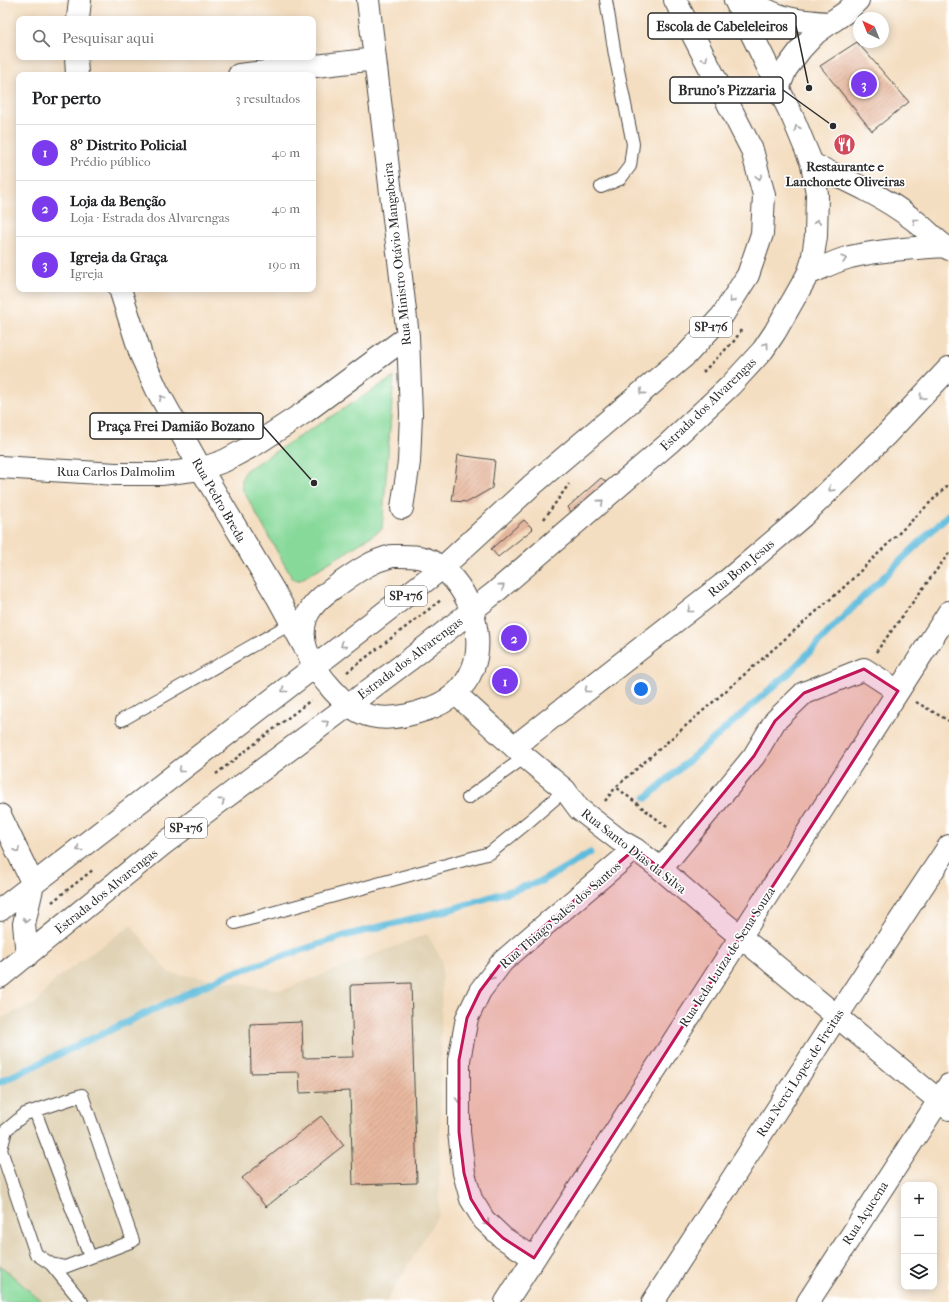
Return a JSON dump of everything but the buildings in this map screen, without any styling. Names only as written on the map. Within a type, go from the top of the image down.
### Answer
[{"type":"street","points":[[78,16],[80,0]]},
{"type":"street","name":"Rua Ministro Otávio Mangabeira","points":[[368,0],[408,336],[411,414],[409,462],[402,508]]},
{"type":"street","name":"SP-176","points":[[0,910],[311,658],[442,568],[531,486],[686,354],[722,316],[748,275],[762,234],[764,195],[752,150],[674,0]]},
{"type":"street","name":"Estrada dos Alvarengas","points":[[0,977],[162,845],[472,611],[644,466],[730,386],[763,350],[808,274],[815,249],[817,194],[812,164],[793,118],[735,0]]},
{"type":"street","points":[[749,0],[775,14],[799,21],[830,23]]},
{"type":"street","points":[[778,89],[786,69],[801,49],[816,33],[846,12],[858,0]]},
{"type":"street","points":[[264,72],[375,59]]},
{"type":"street","points":[[76,60],[77,72]]},
{"type":"street","points":[[812,164],[879,196],[914,219],[947,248]]},
{"type":"street","points":[[808,274],[831,263],[850,257],[880,252],[947,248]]},
{"type":"street","name":"Rua Pedro Breda","points":[[121,292],[140,355],[157,390],[201,469],[278,598],[311,658]]},
{"type":"street","name":"Rua Carlos Dalmolim","points":[[0,467],[116,474],[161,474],[201,469],[224,461],[256,444],[304,412],[408,336]]},
{"type":"street","name":"Rua Bom Jesus","points":[[520,752],[803,516],[885,436],[949,368]]},
{"type":"street","name":"Estrada dos Alvarengas","points":[[400,556],[416,557],[430,561],[442,568],[458,586],[472,611],[478,633],[478,644],[476,656],[469,677],[456,694],[446,702],[418,712],[397,716],[371,716],[361,713],[349,705],[330,686],[311,658],[304,636],[306,619],[311,609],[319,599],[369,563],[384,558],[400,556]]},
{"type":"street","points":[[278,598],[285,602],[294,604],[305,604],[319,599]]},
{"type":"street","name":"Rua Ieda Luiza de Sena Souza","points":[[506,1302],[949,612]]},
{"type":"street","points":[[661,869],[754,756],[775,721],[804,693],[864,669],[898,692]]},
{"type":"street","name":"Rua Santo Dias da Silva","points":[[456,694],[564,790],[579,809],[661,869],[837,1016],[946,1098]]},
{"type":"street","points":[[0,815],[33,884],[24,924],[27,956]]},
{"type":"street","name":"Rua Thiago Sales dos Santos","points":[[534,1258],[503,1238],[484,1220],[470,1199],[464,1173],[459,1132],[459,1060],[467,1018],[480,991],[502,962],[539,930],[627,845]]},
{"type":"street","name":"Rua Nerci Lopes de Freitas","points":[[653,1302],[837,1016],[949,846]]},
{"type":"street","name":"Rua Açucena","points":[[808,1302],[946,1098]]},
{"type":"lane","points":[[600,187],[620,179],[630,166],[633,144],[615,55],[606,0]]},
{"type":"lane","points":[[122,720],[292,623]]},
{"type":"lane","points":[[468,798],[520,752]]},
{"type":"lane","points":[[235,923],[490,853],[564,790]]},
{"type":"lane","points":[[82,1095],[133,1241],[65,1267],[52,1264],[36,1254],[1,1150],[3,1132],[25,1114],[35,1111],[82,1095]]},
{"type":"lane","points":[[35,1111],[90,1257]]},
{"type":"lane","points":[[52,1264],[82,1302]]},
{"type":"path","points":[[701,374],[735,340],[743,328]]},
{"type":"path","points":[[542,522],[569,484],[575,480]]},
{"type":"path","points":[[684,841],[616,787],[842,589],[949,484]]},
{"type":"path","points":[[864,669],[949,553]]},
{"type":"path","points":[[211,778],[458,586]]},
{"type":"path","points":[[898,692],[949,720]]},
{"type":"path","points":[[24,924],[99,865]]},
{"type":"highlighted area","points":[[864,669],[898,691],[534,1258],[503,1238],[484,1220],[471,1199],[464,1173],[459,1132],[459,1060],[467,1018],[480,991],[502,962],[635,849],[661,869],[754,756],[775,721],[804,693]]},
{"type":"shaded area","points":[[131,925],[169,973],[283,990],[427,934],[442,960],[439,1214],[386,1302],[0,1302],[0,1018],[35,1004],[56,979]]},
{"type":"green space","points":[[394,377],[382,529],[300,580],[293,580],[242,488],[242,478],[246,470]]},
{"type":"green space","points":[[0,1265],[42,1302],[1,1302]]},
{"type":"waterway","points":[[646,798],[789,673],[866,594],[949,514]]},
{"type":"waterway","points":[[0,1082],[229,974],[344,936],[455,908],[542,881],[590,853]]},
{"type":"place","name":"Igreja da Graça","points":[[864,84]]},
{"type":"place","name":"Escola de Cabeleleiros","points":[[809,88]]},
{"type":"place","name":"Bruno's Pizzaria","points":[[833,126]]},
{"type":"place","name":"Restaurante e Lanchonete Oliveiras","points":[[845,144]]},
{"type":"place","name":"Praça Frei Damião Bozano","points":[[314,483]]},
{"type":"place","name":"Loja da Benção","points":[[514,638]]},
{"type":"place","name":"8º Distrito Policial","points":[[505,681]]}]
